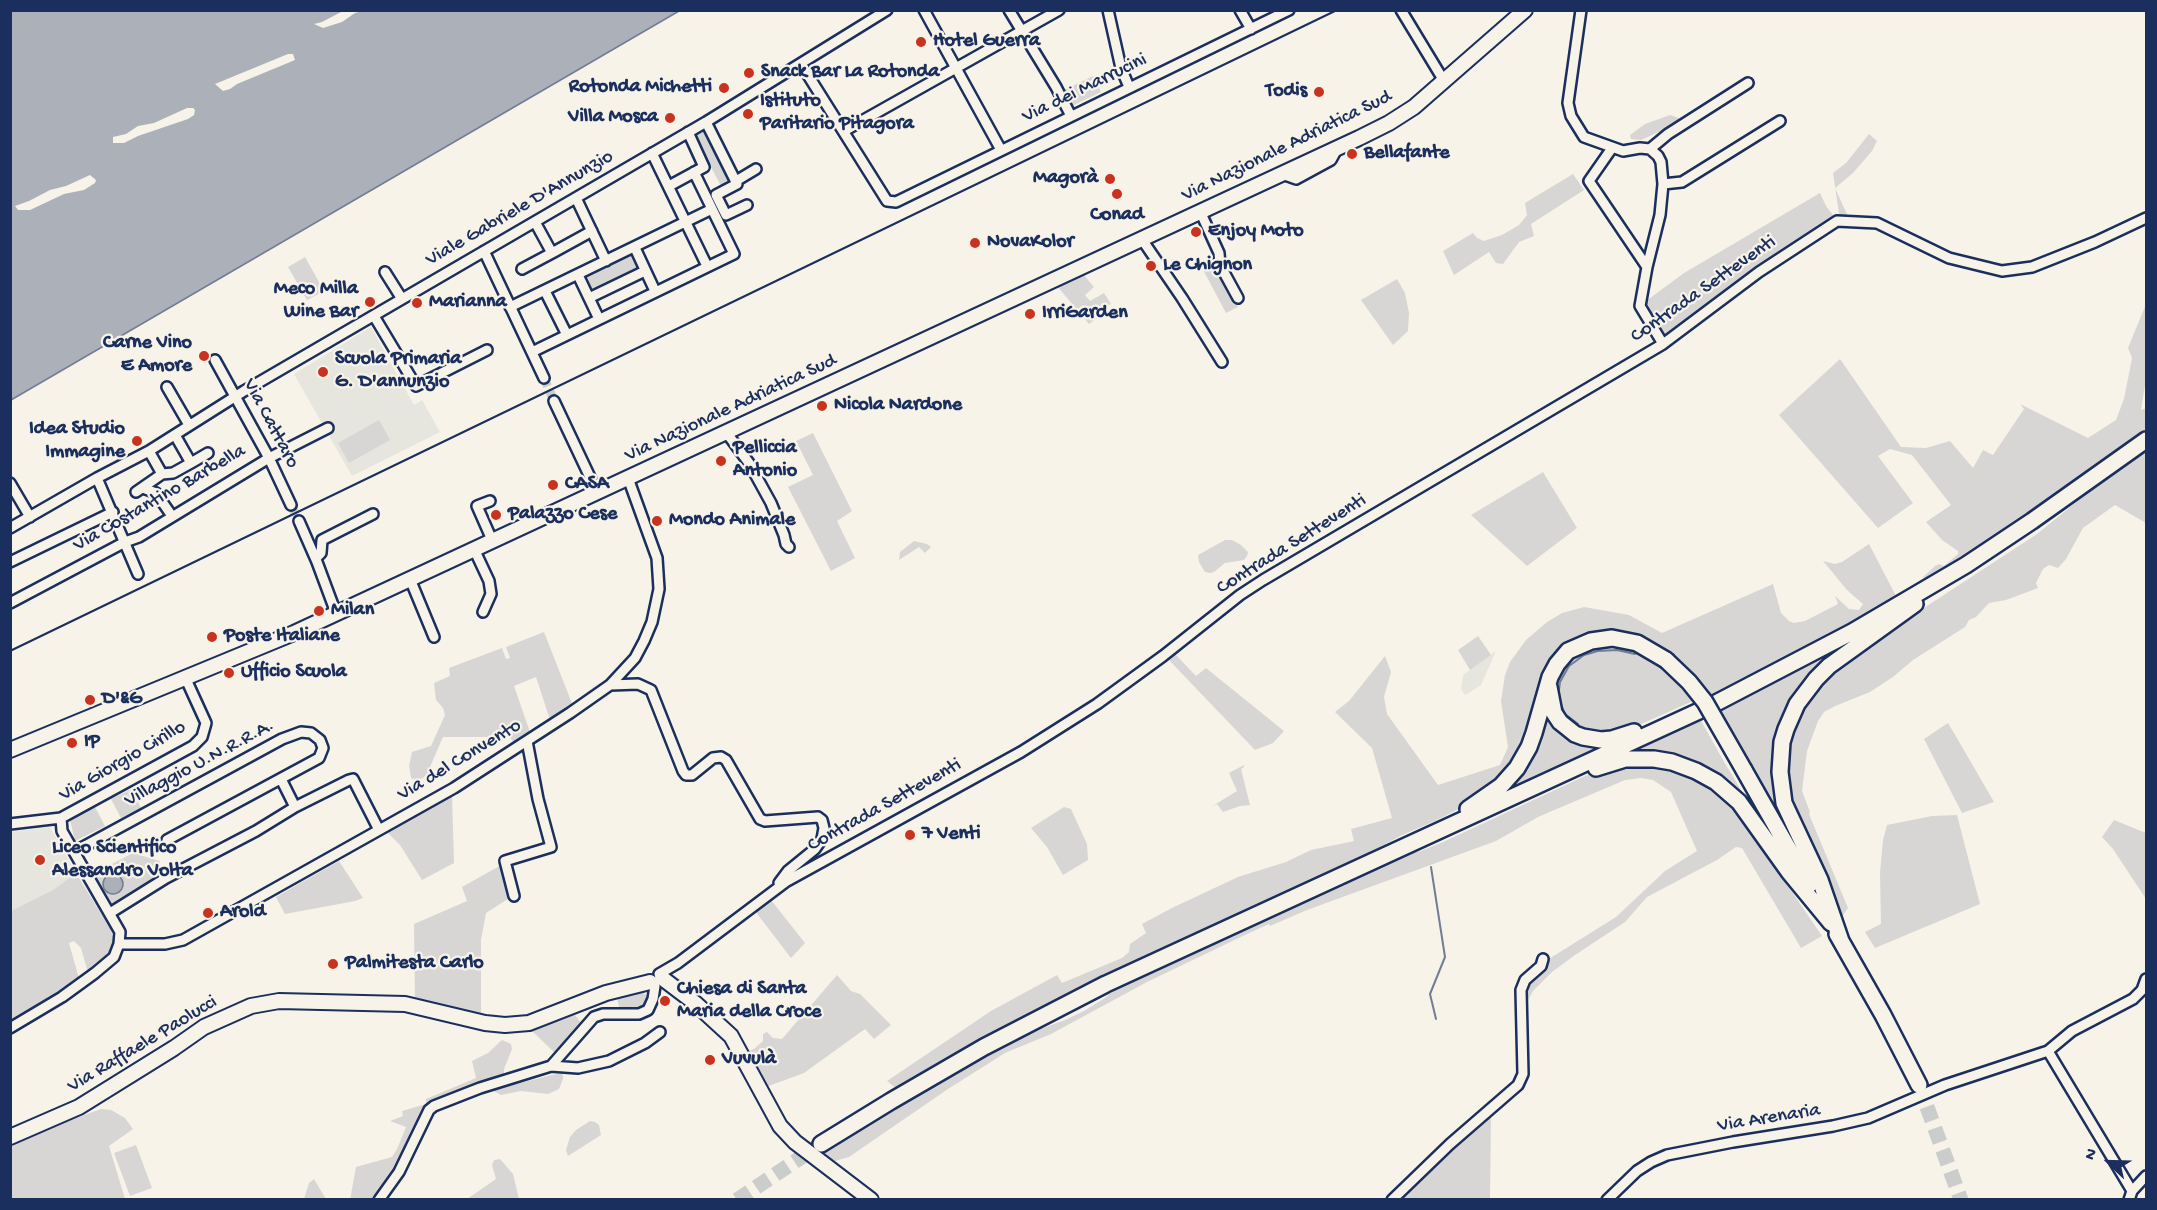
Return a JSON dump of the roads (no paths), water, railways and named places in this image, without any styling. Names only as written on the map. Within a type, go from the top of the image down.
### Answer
[{"type":"highway","points":[[1716,703],[1852,632],[1966,565],[2032,522],[2146,440]]},
{"type":"highway","points":[[1841,941],[1820,880],[1785,803],[1780,758],[1786,729],[1802,696],[1829,666],[1898,618],[1966,565]]},
{"type":"highway","points":[[1423,838],[1492,793],[1510,777],[1529,747],[1548,684],[1557,664],[1568,651],[1596,639],[1612,638],[1628,640],[1647,647],[1666,660],[1689,682],[1705,702],[1886,1020],[1919,1085]]},
{"type":"highway","points":[[821,1144],[914,1087],[1066,1003],[1699,710],[1688,708],[1612,739],[1592,739],[1575,734],[1560,722],[1552,706],[1548,684]]},
{"type":"highway","points":[[1516,795],[1625,759],[1654,759],[1672,762],[1696,771],[1716,782],[1739,802],[1789,872],[1831,923]]},
{"type":"main road","name":"Via Nazionale Adriatica Sud","points":[[10,750],[336,613],[1389,123],[1414,107],[1522,11]]},
{"type":"main road","points":[[658,980],[692,1001],[731,1036],[780,1126],[795,1142],[870,1200]]},
{"type":"main road","name":"Via Raffaele Paolucci","points":[[10,1137],[79,1107],[204,1027],[251,1006],[279,1001],[405,1004],[485,1023],[506,1025],[529,1023],[606,993],[658,980]]},
{"type":"street","name":"Viale Gabriele D'Annunzio","points":[[10,528],[149,451],[235,396],[706,122],[887,10]]},
{"type":"street","points":[[924,10],[1001,150]]},
{"type":"street","points":[[1008,10],[1056,87],[1071,116]]},
{"type":"street","points":[[805,62],[844,131],[1059,10]]},
{"type":"street","points":[[1107,10],[1121,68],[1129,87]]},
{"type":"street","points":[[1240,10],[1251,29]]},
{"type":"street","name":"Via dei Marrucini","points":[[844,131],[887,201],[896,201],[1289,10]]},
{"type":"street","points":[[1401,10],[1444,81]]},
{"type":"street","points":[[1581,10],[1568,103],[1571,116],[1584,137],[1623,151],[1650,149],[1661,162],[1663,184],[1660,215],[1640,306],[1663,344]]},
{"type":"street","points":[[1650,149],[1668,134],[1748,83]]},
{"type":"street","points":[[1663,184],[1682,182],[1780,121]]},
{"type":"street","points":[[706,122],[738,184],[716,195],[726,215],[747,205]]},
{"type":"street","points":[[669,186],[705,166],[688,132]]},
{"type":"street","points":[[1612,148],[1589,181],[1647,267]]},
{"type":"street","points":[[652,153],[707,266]]},
{"type":"street","points":[[736,181],[756,169]]},
{"type":"street","points":[[532,352],[734,254],[694,172]]},
{"type":"street","points":[[576,198],[606,261]]},
{"type":"street","points":[[510,307],[712,209]]},
{"type":"street","points":[[1200,211],[1219,253],[1220,265],[1238,298]]},
{"type":"street","name":"Contrada Setteventi","points":[[658,980],[775,889],[1027,748],[1097,704],[1263,580],[1663,344],[1759,272],[1839,222],[1877,223],[1949,258],[2002,271],[2032,267],[2095,242],[2146,218]]},
{"type":"street","points":[[535,222],[552,253]]},
{"type":"street","points":[[522,269],[592,231]]},
{"type":"street","points":[[1141,238],[1222,362]]},
{"type":"street","points":[[635,248],[655,291]]},
{"type":"street","points":[[484,251],[544,378]]},
{"type":"street","points":[[589,298],[645,271]]},
{"type":"street","points":[[385,272],[402,299]]},
{"type":"street","points":[[578,275],[599,319]]},
{"type":"street","points":[[545,291],[567,335]]},
{"type":"street","points":[[374,316],[416,386],[487,350]]},
{"type":"street","name":"Via Cattaro","points":[[215,360],[269,458],[291,505]]},
{"type":"street","points":[[166,387],[189,425]]},
{"type":"street","points":[[554,401],[597,492]]},
{"type":"street","name":"Via Costantino Barbella","points":[[10,603],[125,542],[139,537],[269,458],[328,428]]},
{"type":"street","points":[[726,432],[749,463],[771,503],[789,547]]},
{"type":"street","points":[[175,435],[191,463]]},
{"type":"street","points":[[149,451],[162,474]]},
{"type":"street","points":[[172,516],[156,493],[139,490],[162,474],[173,473],[208,453]]},
{"type":"street","points":[[97,478],[138,574]]},
{"type":"street","name":"Via del Convento","points":[[119,944],[165,944],[183,940],[464,782],[610,685],[635,658],[644,641],[652,622],[659,582],[657,558],[628,478]]},
{"type":"street","points":[[10,483],[30,517]]},
{"type":"street","points":[[490,501],[477,506],[492,540]]},
{"type":"street","points":[[10,562],[113,512]]},
{"type":"street","points":[[316,558],[321,553],[322,540],[373,514]]},
{"type":"street","points":[[299,521],[316,558],[336,613]]},
{"type":"street","points":[[474,549],[489,581],[492,594],[483,612]]},
{"type":"street","points":[[410,579],[434,637]]},
{"type":"street","name":"Via Giorgio Cirillo","points":[[119,944],[120,932],[62,831],[61,819],[193,746],[202,737],[206,723],[185,677]]},
{"type":"street","points":[[610,685],[638,684],[651,690],[686,775],[692,775],[713,758],[721,757],[726,760],[760,819],[765,821],[818,817],[822,820],[824,828],[822,839],[815,849],[788,872],[775,889]]},
{"type":"street","name":"Villaggio U.N.R.R.A.","points":[[74,852],[282,739],[301,732],[317,737],[323,748],[319,758],[167,840]]},
{"type":"street","points":[[514,896],[505,861],[551,847],[538,799],[527,741]]},
{"type":"street","points":[[281,779],[296,807]]},
{"type":"street","points":[[110,913],[166,878],[256,831],[296,807],[353,779],[379,830]]},
{"type":"street","points":[[10,824],[61,819]]},
{"type":"street","points":[[10,1028],[62,997],[95,973],[114,957],[119,944]]},
{"type":"street","points":[[1392,1200],[1450,1144],[1518,1085],[1523,1074],[1521,990],[1525,980],[1541,966],[1544,959]]},
{"type":"street","points":[[2146,979],[2142,990],[2133,999],[2072,1031],[2048,1051],[2131,1195],[2146,1176]]},
{"type":"street","points":[[551,1066],[594,1017],[603,1014],[639,1014],[648,1010],[658,980]]},
{"type":"street","points":[[380,1200],[399,1172],[429,1110],[434,1106],[480,1088],[551,1066],[578,1068],[609,1061],[645,1043],[660,1032]]},
{"type":"street","name":"Via Arenaria","points":[[1607,1200],[1637,1171],[1667,1155],[1868,1118],[1944,1085],[2048,1051]]},
{"type":"waterway","points":[[1578,724],[1565,714],[1558,698],[1560,682],[1569,666],[1584,655],[1598,651],[1617,650],[1635,654]]},
{"type":"waterway","points":[[1431,867],[1445,957],[1430,994],[1436,1019]]},
{"type":"tunnel","points":[[544,378],[554,401]]},
{"type":"tunnel","points":[[291,505],[299,521]]},
{"type":"tunnel","points":[[1919,1085],[1961,1200]]},
{"type":"tunnel","points":[[737,1200],[821,1144]]},
{"type":"railway","points":[[10,651],[1337,10]]},
{"type":"place","name":"Hotel Guerra","points":[[921,42]]},
{"type":"place","name":"Snack Bar La Rotonda","points":[[749,73]]},
{"type":"place","name":"Rotonda Michetti","points":[[724,88]]},
{"type":"place","name":"Todis","points":[[1319,92]]},
{"type":"place","name":"Istituto Paritario Pitagora","points":[[748,114]]},
{"type":"place","name":"Villa Mosca","points":[[670,118]]},
{"type":"place","name":"Bellafante","points":[[1352,154]]},
{"type":"place","name":"Magorà","points":[[1110,179]]},
{"type":"place","name":"Conad","points":[[1117,194]]},
{"type":"place","name":"Enjoy Moto","points":[[1196,232]]},
{"type":"place","name":"NovaKolor","points":[[975,243]]},
{"type":"place","name":"Le Chignon","points":[[1151,266]]},
{"type":"place","name":"Meco Milla Wine Bar","points":[[370,302]]},
{"type":"place","name":"Marianna","points":[[417,303]]},
{"type":"place","name":"IrriGarden","points":[[1030,314]]},
{"type":"place","name":"Carne Vino E Amore","points":[[204,356]]},
{"type":"place","name":"Scuola Primaria G. D'annunzio","points":[[323,372]]},
{"type":"place","name":"Nicola Nardone","points":[[822,406]]},
{"type":"place","name":"Idea Studio Immagine","points":[[137,441]]},
{"type":"place","name":"Pelliccia Antonio","points":[[721,461]]},
{"type":"place","name":"CASA","points":[[553,485]]},
{"type":"place","name":"Palazzo Cese","points":[[496,515]]},
{"type":"place","name":"Mondo Animale","points":[[657,521]]},
{"type":"place","name":"Milan","points":[[319,611]]},
{"type":"place","name":"Poste Italiane","points":[[212,637]]},
{"type":"place","name":"Ufficio Scuola","points":[[229,673]]},
{"type":"place","name":"D'&G","points":[[90,700]]},
{"type":"place","name":"IP","points":[[72,743]]},
{"type":"place","name":"7 Venti","points":[[910,835]]},
{"type":"place","name":"Liceo Scientifico Alessandro Volta","points":[[40,860]]},
{"type":"place","name":"Arold","points":[[208,913]]},
{"type":"place","name":"Palmitesta Carlo","points":[[333,964]]},
{"type":"place","name":"Chiesa di Santa Maria della Croce","points":[[665,1001]]},
{"type":"place","name":"Vuvulà","points":[[710,1060]]}]
